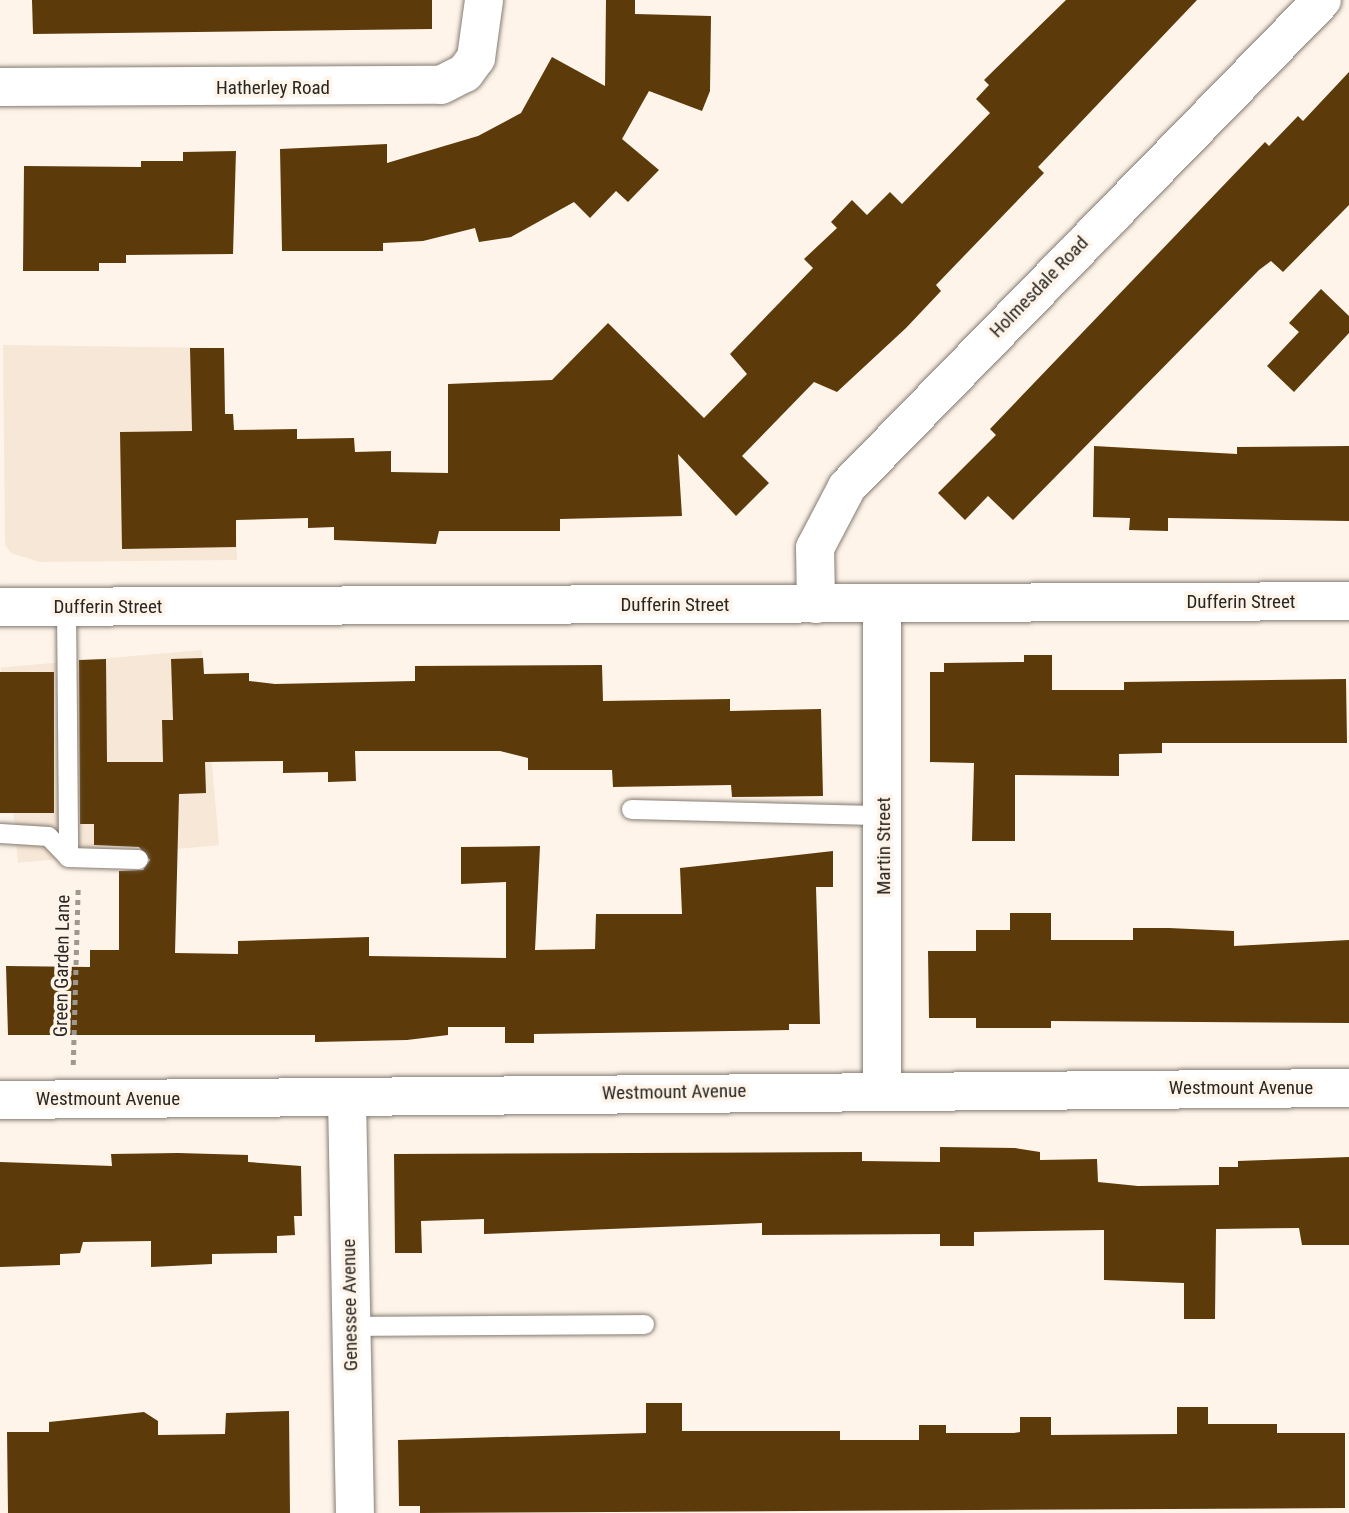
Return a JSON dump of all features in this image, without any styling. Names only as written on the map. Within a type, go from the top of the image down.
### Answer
[{"type":"street","name":"Hatherley Road","points":[[0,87],[441,85],[465,73],[476,58],[484,0]]},
{"type":"street","name":"Holmesdale Road","points":[[816,604],[815,548],[847,487],[1322,0]]},
{"type":"street","name":"Dufferin Street","points":[[0,607],[1349,601]]},
{"type":"street","name":"Martin Street","points":[[882,603],[885,815],[882,1088]]},
{"type":"street","name":"Westmount Avenue","points":[[0,1100],[347,1098],[882,1088],[1349,1088]]},
{"type":"street","name":"Genessee Avenue","points":[[347,1098],[355,1513]]},
{"type":"lane","points":[[66,607],[73,858]]},
{"type":"lane","points":[[631,810],[885,815]]},
{"type":"lane","points":[[0,833],[48,836],[73,858],[138,859]]},
{"type":"lane","points":[[350,1326],[644,1324]]},
{"type":"path","name":"Green Garden Lane","points":[[73,858],[73,1073]]},
{"type":"shaded area","points":[[3,345],[224,348],[225,414],[233,414],[237,560],[40,562],[11,553],[5,545]]},
{"type":"shaded area","points":[[202,650],[219,845],[18,863],[1,668]]},
{"type":"building","points":[[32,0],[432,0],[432,29],[33,34]]},
{"type":"building","points":[[606,0],[635,0],[635,14],[711,16],[710,91],[702,111],[649,91],[622,139],[659,170],[628,202],[616,191],[590,218],[574,202],[511,237],[479,242],[475,228],[423,241],[383,243],[383,251],[282,251],[280,149],[387,144],[387,163],[478,136],[521,113],[552,57],[605,86]]},
{"type":"building","points":[[1066,0],[1197,0],[1038,167],[1044,173],[936,285],[941,291],[906,328],[837,392],[814,382],[742,456],[769,483],[736,516],[678,454],[682,516],[560,519],[560,531],[439,531],[436,544],[334,540],[334,527],[308,528],[308,518],[236,520],[236,547],[122,549],[120,432],[192,431],[190,348],[224,348],[225,414],[233,414],[234,430],[297,429],[297,439],[354,438],[355,452],[391,451],[391,472],[448,473],[448,384],[552,380],[608,323],[704,418],[747,374],[730,354],[813,268],[804,259],[837,228],[831,222],[852,200],[867,215],[890,192],[902,204],[990,113],[976,99],[989,85],[984,80]]},
{"type":"building","points":[[1349,72],[1349,205],[1283,272],[1271,261],[1259,270],[1013,520],[988,496],[965,520],[938,493],[996,435],[990,429],[1265,142],[1269,146],[1298,116],[1303,121]]},
{"type":"building","points":[[236,151],[233,254],[126,255],[126,263],[99,263],[99,271],[23,271],[24,166],[141,167],[141,161],[183,161],[183,152]]},
{"type":"building","points":[[1321,289],[1349,316],[1349,333],[1294,392],[1267,366],[1299,332],[1289,323]]},
{"type":"building","points":[[1094,446],[1237,454],[1237,447],[1349,446],[1349,521],[1168,518],[1168,531],[1129,530],[1130,518],[1093,517]]},
{"type":"building","points":[[1024,655],[1052,655],[1052,690],[1124,690],[1124,682],[1346,679],[1347,743],[1162,743],[1162,753],[1119,754],[1119,776],[1015,775],[1015,841],[972,841],[974,763],[930,762],[930,672],[944,672],[944,663],[1024,662]]},
{"type":"building","points":[[203,658],[204,674],[249,673],[249,681],[275,684],[415,681],[415,666],[602,665],[603,701],[730,699],[730,711],[821,709],[823,796],[732,797],[731,785],[613,787],[612,770],[528,770],[528,758],[500,751],[355,751],[356,781],[328,782],[328,772],[283,773],[283,761],[205,762],[206,793],[179,794],[175,953],[238,954],[238,941],[369,937],[369,956],[506,958],[506,882],[461,884],[461,847],[540,846],[535,950],[595,949],[596,914],[682,914],[680,868],[833,851],[833,887],[816,887],[820,1024],[789,1024],[789,1030],[534,1034],[534,1043],[505,1043],[505,1027],[448,1027],[448,1035],[407,1040],[315,1042],[315,1035],[8,1035],[6,966],[90,967],[90,950],[119,950],[119,871],[143,870],[150,860],[139,847],[94,845],[94,824],[80,824],[79,660],[106,659],[107,762],[163,762],[162,720],[173,720],[171,659]]},
{"type":"building","points":[[0,672],[54,672],[54,813],[0,813]]},
{"type":"building","points":[[1010,913],[1051,913],[1051,940],[1133,940],[1133,928],[1169,928],[1234,931],[1234,946],[1349,940],[1349,1023],[1051,1021],[1051,1028],[976,1028],[976,1018],[929,1018],[928,951],[976,951],[976,930],[1010,930]]},
{"type":"building","points":[[940,1147],[1015,1148],[1040,1152],[1040,1160],[1097,1159],[1098,1182],[1138,1186],[1219,1185],[1219,1167],[1238,1167],[1238,1161],[1349,1157],[1349,1245],[1302,1245],[1299,1228],[1216,1229],[1215,1319],[1184,1319],[1184,1283],[1104,1280],[1104,1230],[974,1232],[974,1246],[940,1246],[940,1234],[762,1235],[762,1223],[484,1234],[484,1219],[421,1221],[422,1253],[395,1253],[394,1154],[862,1152],[862,1161],[940,1162]]},
{"type":"building","points":[[111,1154],[248,1155],[248,1162],[301,1166],[302,1216],[294,1216],[295,1235],[277,1236],[277,1253],[212,1254],[212,1264],[151,1267],[151,1241],[83,1242],[80,1253],[60,1254],[60,1265],[0,1267],[0,1162],[112,1166]]},
{"type":"building","points":[[646,1403],[682,1403],[682,1431],[840,1431],[840,1440],[919,1440],[919,1425],[946,1425],[946,1433],[1014,1433],[1020,1432],[1020,1417],[1051,1417],[1051,1435],[1177,1434],[1177,1407],[1208,1407],[1208,1424],[1277,1424],[1277,1433],[1345,1433],[1345,1508],[420,1513],[420,1506],[399,1506],[398,1440],[646,1433]]},
{"type":"building","points":[[289,1411],[290,1513],[8,1513],[7,1432],[49,1432],[49,1422],[144,1412],[158,1421],[158,1435],[225,1434],[226,1413]]}]
